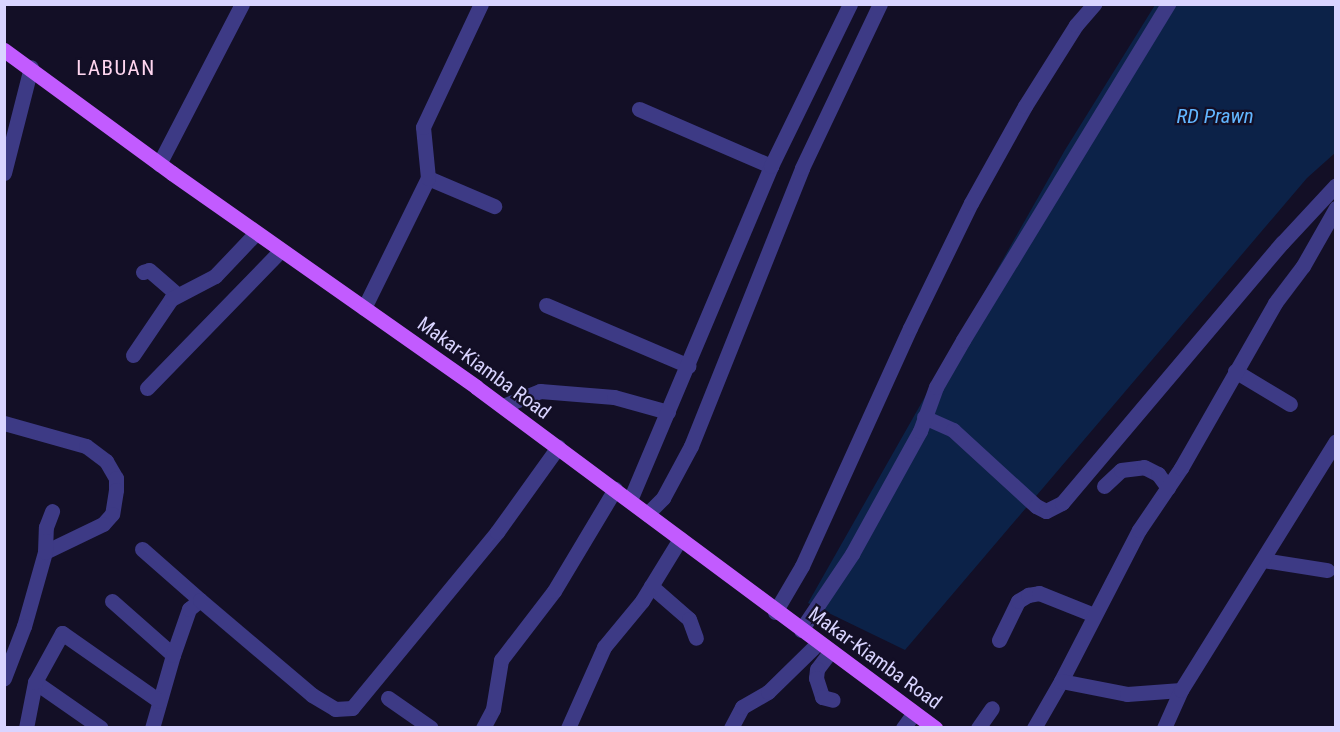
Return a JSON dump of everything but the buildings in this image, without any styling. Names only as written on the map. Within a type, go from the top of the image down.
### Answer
[{"type":"main road","name":"Makar-Kiamba Road","points":[[4,50],[31,67],[159,164],[503,406],[824,648],[935,728]]},
{"type":"street","points":[[159,164],[242,4]]},
{"type":"street","points":[[364,308],[428,178],[423,127],[481,4]]},
{"type":"street","points":[[630,500],[689,366],[771,166],[850,4]]},
{"type":"street","points":[[647,514],[663,498],[691,446],[802,168],[880,4]]},
{"type":"street","points":[[776,612],[802,566],[910,328],[971,203],[1025,106],[1076,25],[1094,4]]},
{"type":"street","points":[[801,630],[852,554],[924,417],[936,387],[963,340],[1168,4]]},
{"type":"street","points":[[4,173],[31,67]]},
{"type":"street","points":[[639,109],[771,166]]},
{"type":"street","points":[[428,178],[494,206]]},
{"type":"street","points":[[924,417],[952,430],[1036,506],[1046,511],[1062,503],[1282,243],[1335,185]]},
{"type":"street","points":[[1034,728],[1061,681],[1139,530],[1168,488],[1335,208]]},
{"type":"street","points":[[133,355],[152,322],[178,295],[214,276],[256,233]]},
{"type":"street","points":[[147,388],[281,250]]},
{"type":"street","points":[[143,272],[149,270],[178,295]]},
{"type":"street","points":[[546,304],[689,366]]},
{"type":"street","points":[[1236,371],[1290,404]]},
{"type":"street","points":[[503,406],[540,391],[614,397],[668,412]]},
{"type":"street","points":[[4,423],[76,441],[106,461],[116,478],[112,514],[103,524],[45,552]]},
{"type":"street","points":[[1164,728],[1181,690],[1263,561],[1335,441]]},
{"type":"street","points":[[142,549],[312,696],[335,709],[352,708],[497,532],[558,447]]},
{"type":"street","points":[[1104,486],[1121,470],[1144,467],[1158,474],[1168,488]]},
{"type":"street","points":[[483,728],[493,709],[501,660],[554,591],[615,489]]},
{"type":"street","points":[[4,678],[24,626],[45,552],[46,527],[52,511]]},
{"type":"street","points":[[568,728],[604,646],[651,586],[680,539]]},
{"type":"street","points":[[1263,561],[1327,570]]},
{"type":"street","points":[[651,586],[689,619],[696,638]]},
{"type":"street","points":[[999,640],[1018,601],[1028,595],[1039,593],[1094,615]]},
{"type":"street","points":[[152,728],[189,609],[200,600]]},
{"type":"street","points":[[112,601],[173,655]]},
{"type":"street","points":[[26,728],[35,682],[62,633],[159,701]]},
{"type":"street","points":[[824,648],[816,678],[822,697],[833,700]]},
{"type":"street","points":[[732,728],[742,707],[768,692],[824,648]]},
{"type":"street","points":[[1061,681],[1127,694],[1181,690]]},
{"type":"street","points":[[35,682],[101,728]]},
{"type":"street","points":[[388,698],[431,728]]},
{"type":"street","points":[[978,728],[992,708]]},
{"type":"street","points":[[903,728],[913,714]]},
{"type":"water","name":"RD Prawn","points":[[1155,5],[1335,5],[1335,153],[1307,178],[905,650],[808,603],[1065,150]]},
{"type":"district","name":"LABUAN","points":[[116,68]]}]
